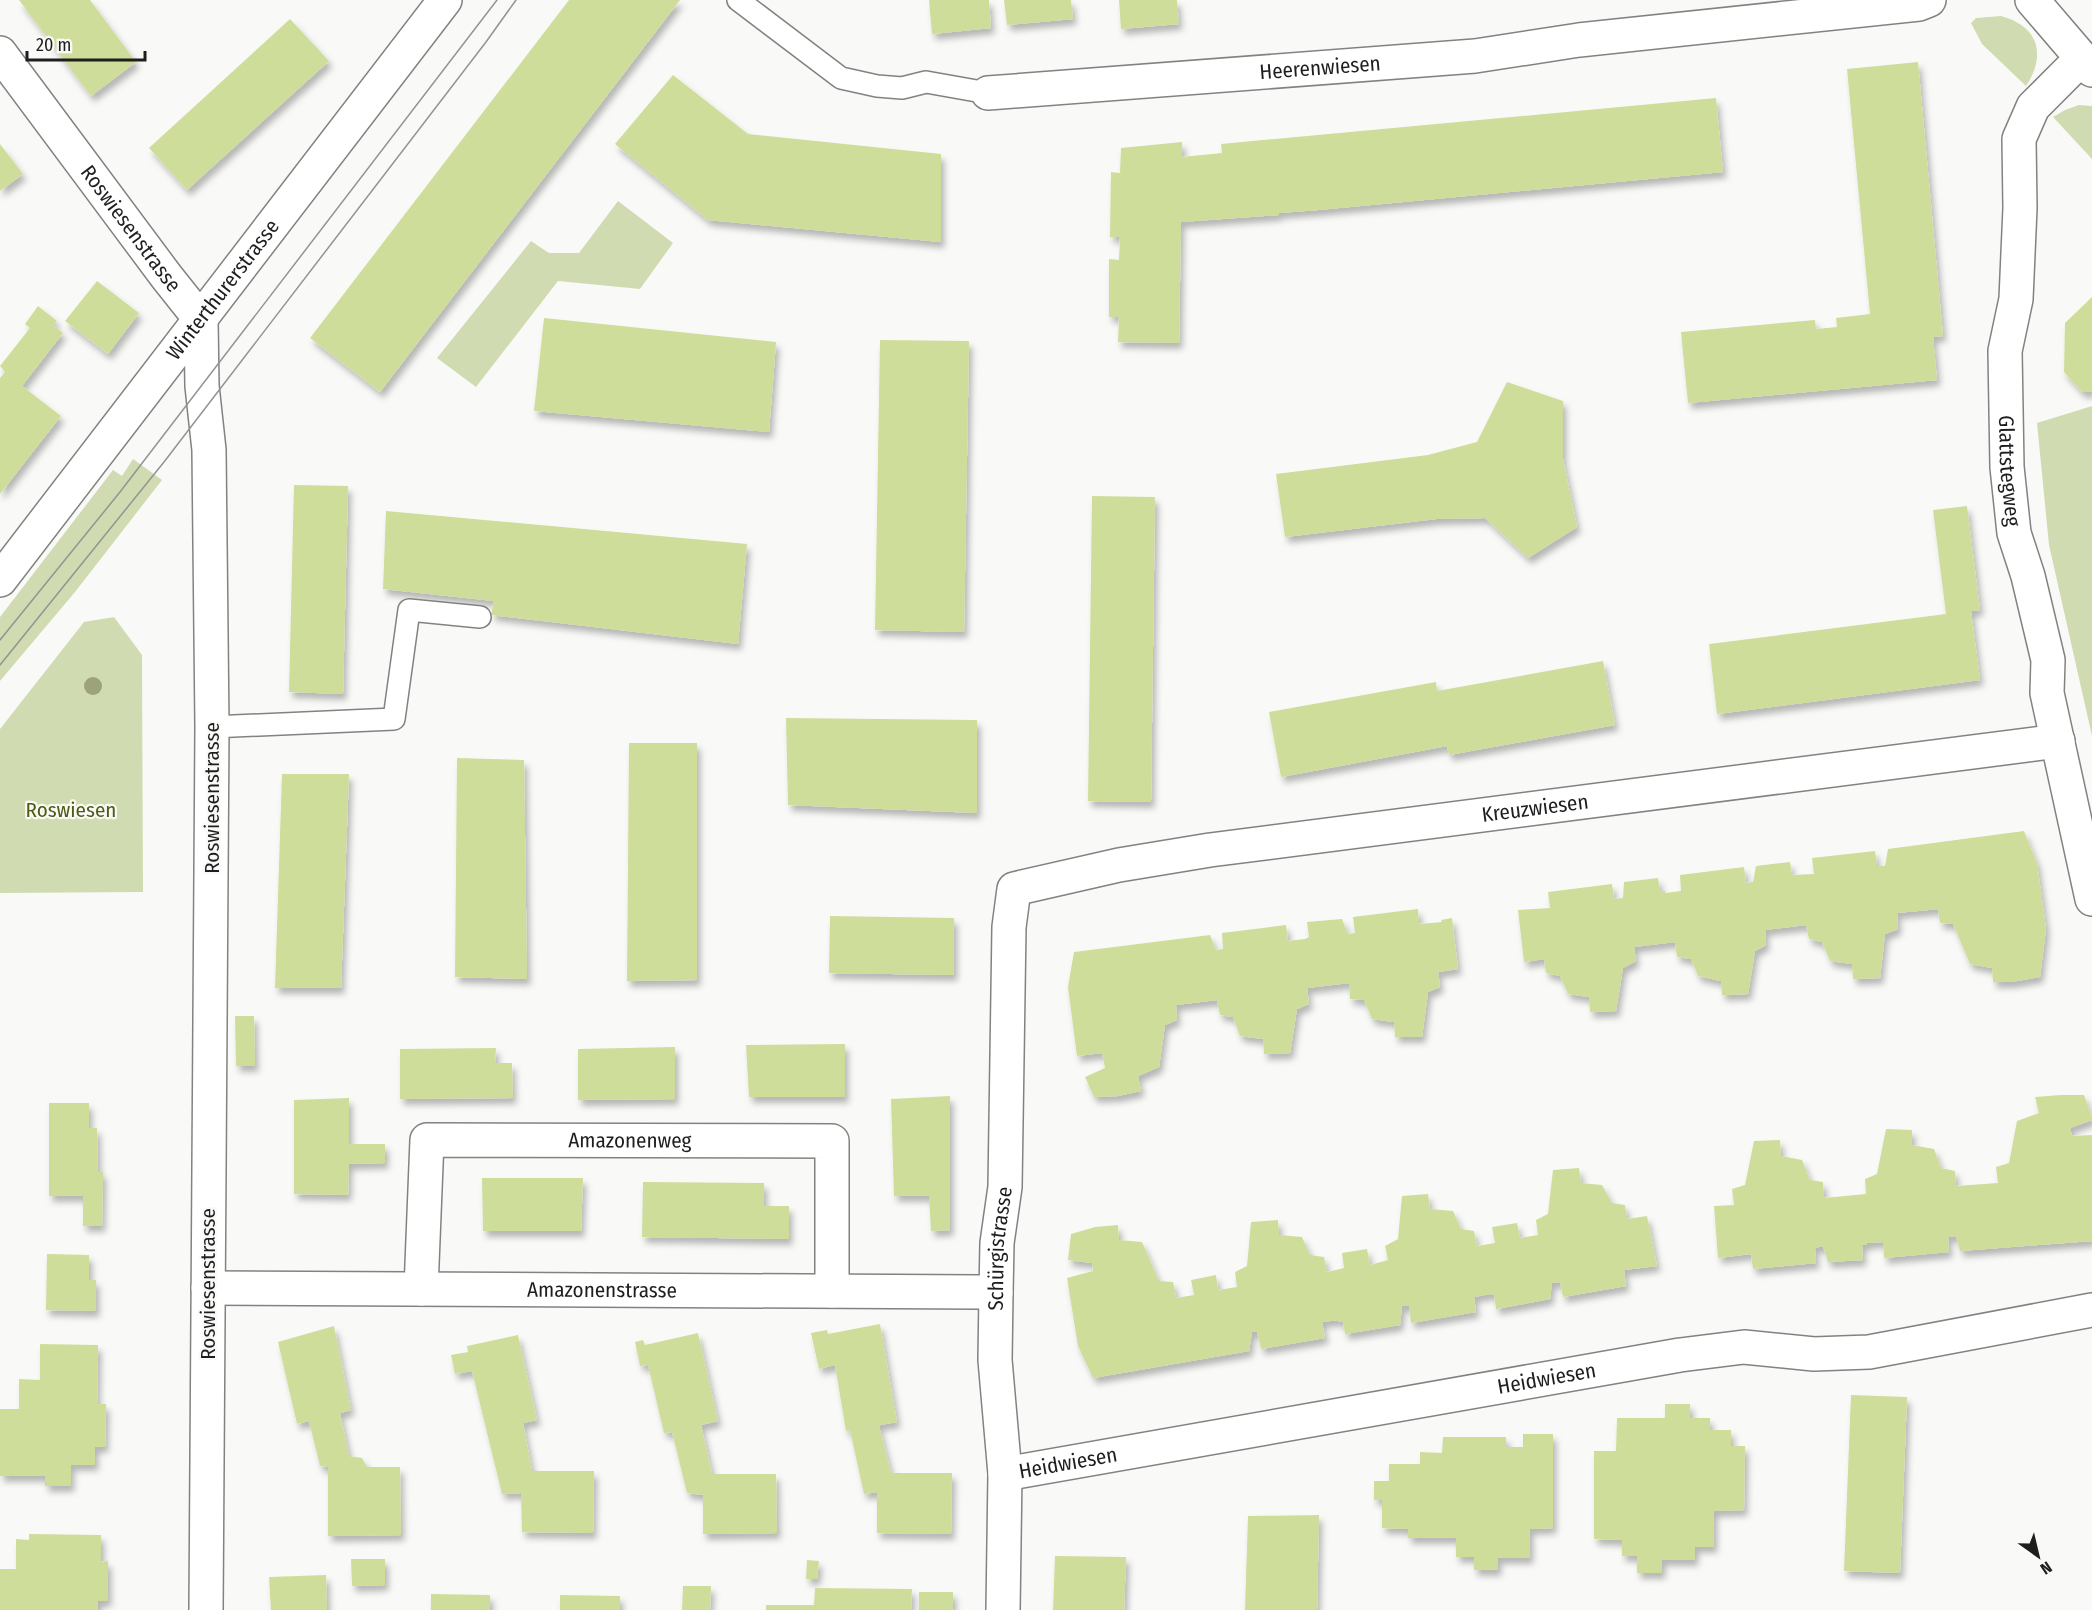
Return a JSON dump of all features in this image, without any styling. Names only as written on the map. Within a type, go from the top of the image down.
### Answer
[{"type":"street","name":"Winterthurerstrasse","points":[[0,580],[445,0]]},
{"type":"street","name":"Heerenwiesen","points":[[988,93],[1475,57],[1579,40],[1919,4],[1929,0]]},
{"type":"street","points":[[2032,0],[2086,64]]},
{"type":"street","name":"Roswiesenstrasse","points":[[0,53],[201,320],[202,386],[209,450],[212,726],[206,1610]]},
{"type":"street","name":"Glattstegweg","points":[[2086,64],[2033,107],[2019,139],[2020,208],[2016,298],[2005,351],[2007,467],[2014,533],[2028,576],[2048,660],[2047,693],[2092,899]]},
{"type":"street","name":"Kreuzwiesen","points":[[1014,888],[1119,865],[1210,850],[2058,741]]},
{"type":"street","name":"Schürgistrasse","points":[[1003,1610],[1005,1474],[995,1360],[996,1293],[997,1243],[1005,1187],[1009,927],[1014,888]]},
{"type":"street","name":"Amazonenweg","points":[[421,1289],[427,1140],[832,1141],[832,1291]]},
{"type":"street","name":"Amazonenstrasse","points":[[208,1288],[996,1293]]},
{"type":"street","name":"Heidwiesen","points":[[1005,1474],[1680,1355],[1744,1347],[1814,1354],[1869,1352],[2092,1310]]},
{"type":"lane","name":"Heerenwiesen","points":[[738,0],[841,78],[877,86],[902,88],[926,82],[988,93]]},
{"type":"lane","points":[[212,726],[394,719],[409,610],[480,616]]},
{"type":"green space","points":[[2001,16],[2023,27],[2031,34],[2035,43],[2036,63],[2026,86],[1982,44],[1971,23],[1976,18]]},
{"type":"green space","points":[[2079,105],[2092,106],[2092,159],[2053,117]]},
{"type":"green space","points":[[618,201],[673,243],[640,289],[558,281],[476,387],[437,358],[531,241],[549,253],[579,253]]},
{"type":"green space","points":[[2092,406],[2092,736],[2049,545],[2037,423]]},
{"type":"green space","points":[[133,459],[162,480],[75,592],[0,681],[0,617],[113,470],[122,476]]},
{"type":"green space","name":"Roswiesen","points":[[114,617],[142,655],[143,892],[0,893],[0,729],[84,622]]},
{"type":"building","points":[[19,0],[90,0],[136,62],[91,96]]},
{"type":"building","points":[[569,0],[680,0],[380,392],[310,338]]},
{"type":"building","points":[[929,0],[989,0],[991,28],[932,34]]},
{"type":"building","points":[[1004,0],[1071,0],[1073,19],[1007,25]]},
{"type":"building","points":[[1119,0],[1177,0],[1179,24],[1121,29]]},
{"type":"building","points":[[290,19],[329,61],[187,190],[149,148]]},
{"type":"building","points":[[1918,62],[1943,336],[1933,337],[1937,380],[1688,403],[1681,332],[1815,320],[1816,329],[1837,327],[1836,318],[1870,314],[1847,69]]},
{"type":"building","points":[[673,75],[748,134],[941,154],[941,242],[708,220],[615,144]]},
{"type":"building","points":[[1716,98],[1723,172],[1279,213],[1278,215],[1181,222],[1179,343],[1118,342],[1119,317],[1109,317],[1109,259],[1119,260],[1120,237],[1110,237],[1111,172],[1120,173],[1121,148],[1182,142],[1182,157],[1222,153],[1221,144]]},
{"type":"building","points":[[0,144],[23,174],[0,191]]},
{"type":"building","points":[[97,281],[139,313],[108,354],[65,321]]},
{"type":"building","points":[[2092,297],[2092,392],[2082,392],[2064,372],[2065,323]]},
{"type":"building","points":[[38,306],[57,321],[53,325],[63,333],[22,386],[61,416],[0,494],[0,378],[5,372],[0,366],[30,328],[25,324]]},
{"type":"building","points":[[544,318],[776,342],[769,432],[534,411]]},
{"type":"building","points":[[880,340],[969,341],[964,632],[875,630]]},
{"type":"building","points":[[1507,382],[1563,401],[1563,459],[1577,527],[1528,558],[1485,518],[1436,519],[1285,537],[1276,474],[1428,455],[1477,442]]},
{"type":"building","points":[[294,485],[348,486],[343,694],[289,692]]},
{"type":"building","points":[[1092,496],[1155,497],[1151,802],[1088,801]]},
{"type":"building","points":[[1967,506],[1980,610],[1971,611],[1980,680],[1717,714],[1709,644],[1946,614],[1933,510]]},
{"type":"building","points":[[386,511],[747,544],[738,644],[491,615],[494,601],[383,589]]},
{"type":"building","points":[[1603,661],[1615,725],[1449,755],[1447,746],[1281,777],[1269,712],[1436,682],[1437,691]]},
{"type":"building","points":[[786,718],[977,720],[977,813],[788,805]]},
{"type":"building","points":[[629,743],[697,743],[697,980],[627,981]]},
{"type":"building","points":[[457,758],[524,760],[527,979],[455,977]]},
{"type":"building","points":[[282,774],[349,774],[341,988],[275,988]]},
{"type":"building","points":[[2024,831],[2037,863],[2046,929],[2040,977],[2011,982],[1993,982],[1992,968],[1970,964],[1953,924],[1940,923],[1938,909],[1897,913],[1898,929],[1885,934],[1880,978],[1853,979],[1852,964],[1830,961],[1822,942],[1809,939],[1806,925],[1765,930],[1766,945],[1755,951],[1748,994],[1722,995],[1721,981],[1698,976],[1691,959],[1677,957],[1675,942],[1634,947],[1636,961],[1623,968],[1616,1011],[1590,1012],[1589,997],[1568,994],[1560,976],[1546,973],[1544,959],[1524,962],[1518,910],[1550,908],[1548,892],[1612,884],[1614,899],[1623,898],[1624,882],[1658,878],[1660,891],[1665,891],[1665,893],[1681,891],[1680,875],[1744,867],[1746,883],[1753,882],[1756,866],[1790,862],[1792,875],[1814,874],[1812,858],[1875,851],[1877,866],[1885,866],[1888,849]]},
{"type":"building","points":[[1418,909],[1419,924],[1442,922],[1441,920],[1452,918],[1458,969],[1438,972],[1440,987],[1428,992],[1422,1037],[1395,1037],[1394,1022],[1372,1019],[1364,1000],[1350,999],[1349,983],[1307,988],[1309,1004],[1297,1009],[1290,1053],[1264,1054],[1263,1039],[1240,1036],[1233,1017],[1220,1015],[1217,1000],[1176,1005],[1177,1020],[1165,1025],[1159,1067],[1138,1076],[1141,1091],[1118,1096],[1094,1097],[1085,1077],[1105,1068],[1102,1053],[1077,1056],[1068,987],[1074,952],[1210,935],[1216,950],[1223,949],[1222,933],[1286,925],[1288,941],[1309,937],[1307,922],[1342,919],[1348,934],[1355,933],[1353,917]]},
{"type":"building","points":[[830,916],[954,918],[954,975],[829,973]]},
{"type":"building","points":[[235,1016],[254,1016],[255,1066],[236,1066]]},
{"type":"building","points":[[845,1044],[845,1097],[749,1097],[746,1045]]},
{"type":"building","points":[[675,1047],[675,1099],[578,1100],[578,1049]]},
{"type":"building","points":[[496,1048],[495,1063],[512,1063],[513,1098],[400,1099],[400,1049]]},
{"type":"building","points":[[2084,1095],[2092,1117],[2092,1120],[2070,1128],[2072,1136],[2092,1135],[2092,1241],[1960,1251],[1956,1236],[1948,1237],[1949,1252],[1884,1258],[1883,1242],[1867,1243],[1867,1245],[1862,1245],[1863,1260],[1828,1262],[1823,1246],[1815,1248],[1816,1263],[1753,1269],[1751,1254],[1718,1258],[1714,1206],[1734,1205],[1732,1189],[1745,1185],[1754,1141],[1780,1140],[1781,1156],[1802,1160],[1810,1180],[1823,1182],[1824,1198],[1866,1194],[1865,1179],[1877,1174],[1886,1129],[1912,1130],[1912,1145],[1934,1149],[1941,1168],[1955,1171],[1956,1186],[1998,1183],[1996,1167],[2009,1163],[2017,1121],[2039,1113],[2035,1097]]},
{"type":"building","points":[[950,1096],[950,1230],[931,1231],[929,1196],[894,1196],[891,1099]]},
{"type":"building","points":[[349,1098],[349,1144],[385,1144],[385,1163],[349,1164],[348,1195],[294,1194],[294,1100]]},
{"type":"building","points":[[49,1103],[89,1103],[89,1128],[97,1128],[98,1172],[103,1172],[102,1226],[83,1226],[83,1196],[49,1196]]},
{"type":"building","points":[[1579,1168],[1581,1183],[1602,1185],[1612,1203],[1625,1205],[1627,1219],[1647,1216],[1657,1266],[1624,1270],[1626,1286],[1563,1297],[1560,1282],[1552,1283],[1550,1299],[1496,1309],[1494,1295],[1490,1294],[1474,1297],[1476,1312],[1411,1323],[1409,1306],[1402,1306],[1400,1325],[1345,1334],[1343,1322],[1338,1320],[1322,1322],[1325,1338],[1261,1349],[1257,1332],[1252,1332],[1249,1351],[1093,1378],[1078,1346],[1067,1278],[1093,1271],[1092,1263],[1068,1260],[1071,1234],[1095,1227],[1118,1225],[1119,1240],[1142,1242],[1159,1281],[1173,1282],[1176,1298],[1194,1295],[1191,1280],[1216,1275],[1218,1290],[1237,1287],[1235,1272],[1247,1266],[1251,1222],[1278,1220],[1279,1235],[1302,1237],[1310,1255],[1324,1257],[1327,1272],[1344,1268],[1342,1253],[1367,1249],[1370,1265],[1388,1260],[1385,1246],[1398,1239],[1402,1196],[1428,1194],[1430,1209],[1453,1211],[1461,1229],[1474,1231],[1477,1246],[1495,1243],[1492,1227],[1517,1223],[1520,1238],[1538,1235],[1536,1220],[1548,1214],[1553,1170]]},
{"type":"building","points":[[482,1178],[583,1178],[581,1231],[483,1231]]},
{"type":"building","points":[[643,1182],[764,1183],[764,1206],[789,1206],[789,1239],[642,1237]]},
{"type":"building","points":[[47,1254],[89,1255],[89,1280],[96,1280],[96,1311],[46,1310]]},
{"type":"building","points":[[880,1324],[897,1422],[864,1428],[879,1426],[891,1473],[952,1473],[951,1534],[877,1533],[877,1492],[864,1494],[850,1430],[846,1431],[835,1365],[819,1369],[811,1333],[827,1330],[828,1334]]},
{"type":"building","points":[[334,1326],[351,1410],[340,1413],[349,1456],[362,1458],[367,1467],[400,1467],[401,1535],[328,1536],[328,1467],[320,1466],[309,1421],[297,1424],[278,1342]]},
{"type":"building","points":[[698,1333],[718,1421],[701,1425],[712,1474],[776,1474],[777,1533],[703,1534],[703,1495],[687,1493],[672,1432],[664,1433],[648,1365],[640,1366],[635,1342],[643,1340],[645,1345]]},
{"type":"building","points":[[518,1335],[537,1420],[523,1423],[532,1471],[594,1471],[593,1533],[522,1532],[521,1493],[502,1494],[472,1371],[455,1374],[451,1355],[468,1352],[467,1346]]},
{"type":"building","points":[[40,1344],[98,1345],[97,1404],[106,1404],[105,1447],[95,1447],[95,1465],[71,1465],[71,1486],[45,1486],[45,1476],[0,1476],[0,1409],[19,1409],[19,1379],[40,1380]]},
{"type":"building","points":[[1851,1395],[1907,1397],[1900,1573],[1844,1571]]},
{"type":"building","points":[[1665,1404],[1690,1404],[1690,1418],[1710,1418],[1710,1430],[1731,1430],[1731,1446],[1745,1446],[1744,1510],[1714,1511],[1714,1547],[1695,1547],[1695,1560],[1662,1560],[1662,1573],[1637,1573],[1637,1556],[1622,1556],[1622,1540],[1594,1539],[1594,1451],[1616,1451],[1617,1418],[1665,1418]]},
{"type":"building","points":[[1523,1434],[1553,1434],[1553,1528],[1530,1529],[1530,1558],[1498,1558],[1498,1570],[1474,1570],[1474,1557],[1456,1557],[1456,1538],[1408,1538],[1408,1529],[1382,1528],[1382,1500],[1374,1500],[1374,1481],[1389,1481],[1389,1464],[1420,1464],[1420,1452],[1442,1453],[1443,1437],[1506,1437],[1506,1447],[1523,1447]]},
{"type":"building","points":[[1319,1515],[1317,1610],[1245,1610],[1248,1516]]},
{"type":"building","points":[[29,1534],[101,1535],[101,1562],[108,1561],[108,1601],[98,1601],[98,1610],[0,1610],[0,1569],[16,1569],[16,1539],[29,1540]]},
{"type":"building","points":[[1055,1556],[1126,1557],[1124,1610],[1053,1610]]},
{"type":"building","points":[[351,1559],[385,1559],[385,1585],[352,1586]]},
{"type":"building","points":[[807,1560],[819,1561],[817,1579],[806,1579]]},
{"type":"building","points":[[326,1575],[327,1610],[271,1610],[269,1577]]},
{"type":"building","points":[[683,1586],[711,1586],[710,1610],[682,1610]]},
{"type":"building","points":[[815,1588],[912,1589],[911,1610],[766,1610],[766,1605],[814,1605]]},
{"type":"building","points":[[919,1592],[953,1592],[953,1610],[919,1610]]},
{"type":"building","points":[[431,1594],[490,1595],[490,1610],[431,1610]]},
{"type":"building","points":[[560,1595],[620,1596],[620,1610],[560,1610]]},
{"type":"tram line","points":[[0,640],[120,492],[497,0]]},
{"type":"tram line","points":[[0,665],[164,462],[516,0]]}]
